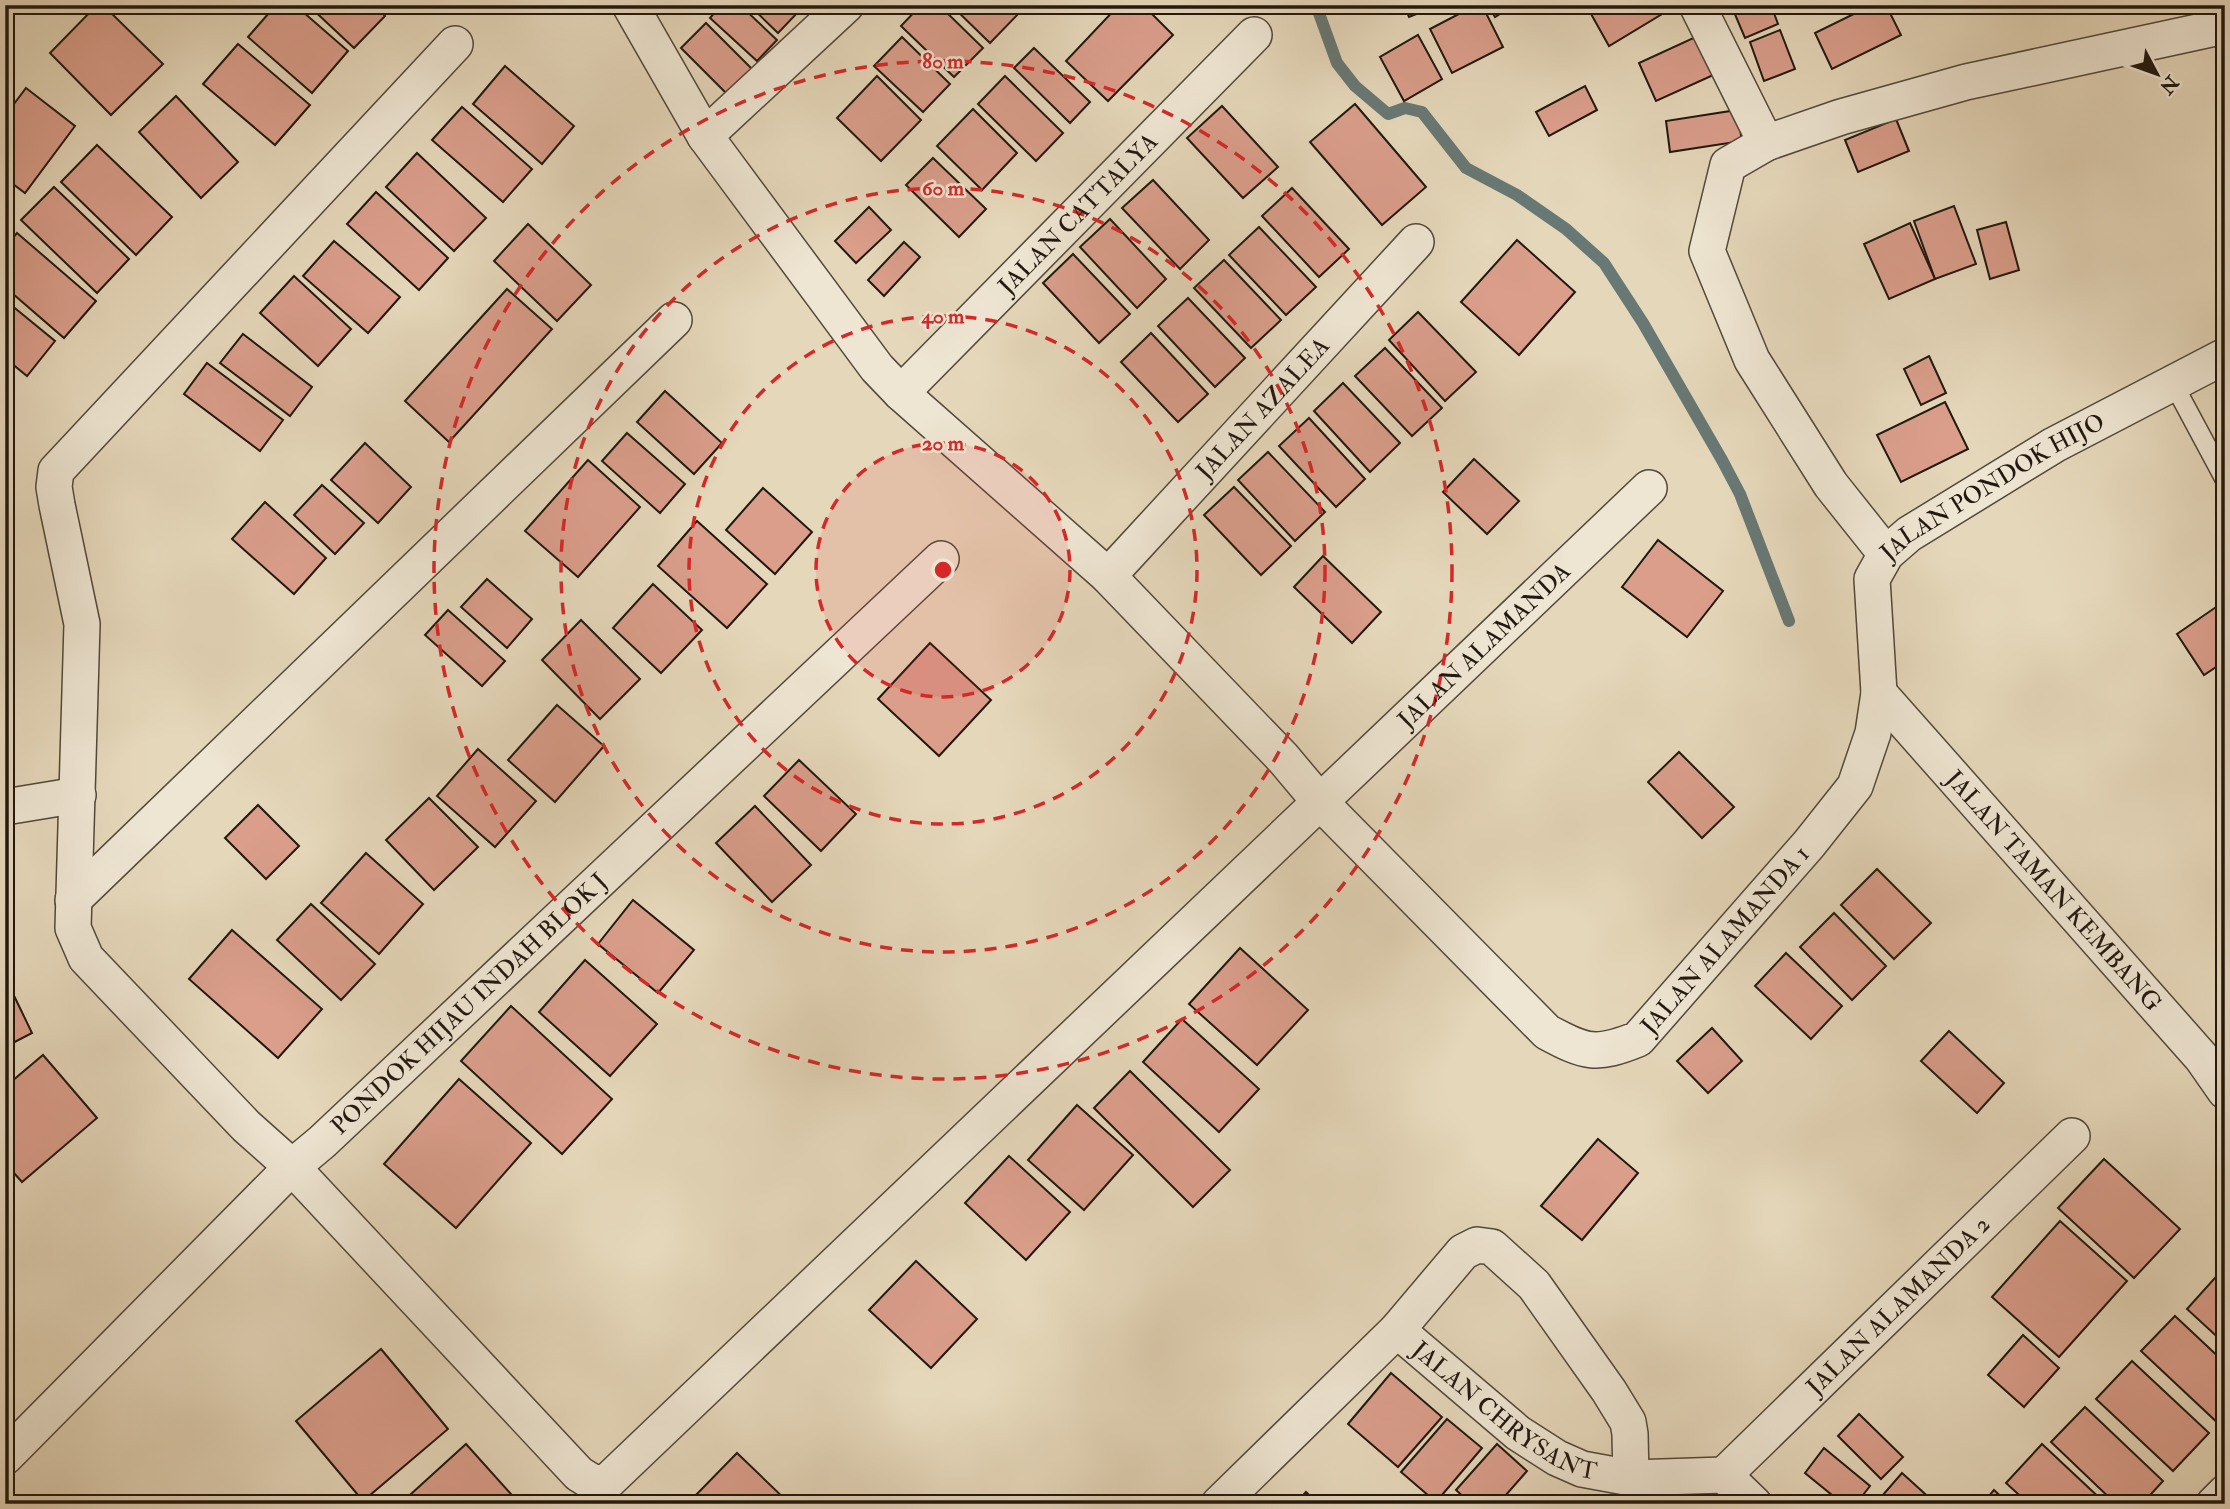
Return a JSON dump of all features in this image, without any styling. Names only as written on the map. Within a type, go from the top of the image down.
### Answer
[{"type":"street","name":"JALAN ALAMANDA 1","points":[[630,5],[705,136],[877,368],[901,393],[1108,576],[1283,758],[1320,802],[1547,1032],[1586,1051],[1611,1050],[1638,1040],[1810,844],[1855,786],[1873,733],[1879,693]]},
{"type":"street","points":[[705,136],[846,5]]},
{"type":"street","points":[[1697,5],[1766,143]]},
{"type":"street","points":[[1886,554],[1831,485],[1752,360],[1706,251],[1728,165],[1766,143],[1841,117],[1966,82],[2225,26]]},
{"type":"street","name":"JALAN CATTALYA","points":[[901,393],[1254,35]]},
{"type":"street","points":[[455,44],[56,471],[54,487],[57,505],[82,624],[73,928],[86,958],[246,1126],[292,1167],[579,1474],[615,1493]]},
{"type":"street","name":"JALAN AZALEA","points":[[1108,576],[1416,242]]},
{"type":"street","points":[[73,900],[674,320]]},
{"type":"street","name":"JALAN PONDOK HIJO","points":[[1879,693],[1872,579],[1886,554],[1909,534],[2054,445],[2225,356]]},
{"type":"street","name":"JALAN ALAMANDA","points":[[615,1493],[1320,802],[1649,488]]},
{"type":"street","name":"PONDOK HIJAU INDAH BLOK J","points":[[5,1457],[292,1167],[332,1133],[941,559]]},
{"type":"street","name":"JALAN TAMAN KEMBANG","points":[[1879,693],[2202,1058],[2225,1091]]},
{"type":"street","points":[[5,807],[78,794]]},
{"type":"street","name":"JALAN ALAMANDA 2","points":[[1724,1475],[2072,1136]]},
{"type":"street","name":"JALAN CHRYSANT","points":[[1219,1504],[1397,1330],[1463,1252],[1477,1245],[1492,1247],[1534,1284],[1609,1391],[1628,1422],[1630,1478],[1582,1469],[1557,1458],[1518,1433],[1397,1330]]},
{"type":"street","points":[[1630,1478],[1724,1475],[1754,1504]]},
{"type":"street","points":[[2214,1504],[2225,1493]]},
{"type":"lane","points":[[2172,383],[2225,480]]},
{"type":"building","points":[[97,5],[103,5],[163,64],[111,115],[50,53]]},
{"type":"building","points":[[276,5],[295,5],[348,51],[312,93],[248,37]]},
{"type":"building","points":[[308,5],[374,5],[385,16],[354,48]]},
{"type":"building","points":[[721,5],[740,5],[777,40],[757,61],[710,18]]},
{"type":"building","points":[[749,5],[798,5],[801,9],[778,33]]},
{"type":"building","points":[[921,5],[939,5],[983,48],[954,77],[901,26]]},
{"type":"building","points":[[951,5],[1015,5],[1021,11],[990,43]]},
{"type":"building","points":[[1119,5],[1143,5],[1173,35],[1108,101],[1066,61]]},
{"type":"building","points":[[1404,5],[1439,5],[1409,17]]},
{"type":"building","points":[[1476,5],[1482,5],[1503,47],[1452,73],[1430,29]]},
{"type":"building","points":[[1488,5],[1514,5],[1495,17]]},
{"type":"building","points":[[1586,5],[1677,5],[1609,46]]},
{"type":"building","points":[[1731,5],[1771,5],[1778,24],[1745,38]]},
{"type":"building","points":[[1872,5],[1886,5],[1901,35],[1832,69],[1815,33]]},
{"type":"building","points":[[706,23],[753,70],[728,95],[681,48]]},
{"type":"building","points":[[1780,30],[1795,69],[1764,81],[1750,42]]},
{"type":"building","points":[[1702,34],[1720,72],[1656,101],[1639,63]]},
{"type":"building","points":[[1418,35],[1442,79],[1404,101],[1380,57]]},
{"type":"building","points":[[902,37],[950,84],[923,112],[874,66]]},
{"type":"building","points":[[238,44],[310,105],[275,145],[203,84]]},
{"type":"building","points":[[1034,48],[1090,102],[1070,123],[1014,68]]},
{"type":"building","points":[[505,66],[574,126],[542,164],[473,104]]},
{"type":"building","points":[[877,76],[921,120],[881,161],[837,118]]},
{"type":"building","points":[[1005,76],[1063,133],[1036,161],[978,104]]},
{"type":"building","points":[[1585,86],[1597,110],[1549,136],[1536,112]]},
{"type":"building","points":[[26,88],[75,126],[25,193],[5,178],[5,116]]},
{"type":"building","points":[[176,96],[238,162],[201,198],[139,132]]},
{"type":"building","points":[[1355,104],[1426,187],[1382,225],[1310,142]]},
{"type":"building","points":[[1222,106],[1278,167],[1243,198],[1187,138]]},
{"type":"building","points":[[462,107],[532,169],[503,202],[432,140]]},
{"type":"building","points":[[973,109],[1017,153],[982,190],[937,146]]},
{"type":"building","points":[[1737,110],[1742,141],[1670,152],[1666,121]]},
{"type":"building","points":[[1896,119],[1909,151],[1858,172],[1845,140]]},
{"type":"building","points":[[97,145],[172,217],[136,255],[61,182]]},
{"type":"building","points":[[417,153],[486,218],[454,251],[386,187]]},
{"type":"building","points":[[933,158],[986,209],[959,237],[906,185]]},
{"type":"building","points":[[1153,180],[1209,240],[1180,269],[1122,208]]},
{"type":"building","points":[[54,187],[129,259],[97,293],[21,220]]},
{"type":"building","points":[[1292,188],[1349,249],[1319,277],[1262,216]]},
{"type":"building","points":[[376,192],[448,258],[419,290],[347,224]]},
{"type":"building","points":[[1954,206],[1976,264],[1935,279],[1914,221]]},
{"type":"building","points":[[869,207],[891,230],[856,263],[835,241]]},
{"type":"building","points":[[1110,219],[1166,279],[1137,308],[1080,247]]},
{"type":"building","points":[[2006,222],[2019,270],[1990,279],[1977,230]]},
{"type":"building","points":[[1910,223],[1935,279],[1889,299],[1864,244]]},
{"type":"building","points":[[528,224],[591,285],[557,321],[494,261]]},
{"type":"building","points":[[1259,227],[1316,287],[1286,315],[1229,255]]},
{"type":"building","points":[[17,233],[96,301],[64,338],[5,287],[5,247]]},
{"type":"building","points":[[1517,240],[1575,292],[1519,355],[1461,302]]},
{"type":"building","points":[[334,241],[400,297],[368,333],[303,276]]},
{"type":"building","points":[[904,242],[920,257],[884,296],[868,280]]},
{"type":"building","points":[[1073,254],[1130,314],[1099,343],[1043,283]]},
{"type":"building","points":[[1224,260],[1281,320],[1251,348],[1194,288]]},
{"type":"building","points":[[294,276],[351,329],[318,366],[260,313]]},
{"type":"building","points":[[507,289],[552,329],[449,442],[405,401]]},
{"type":"building","points":[[1188,298],[1245,358],[1215,387],[1158,326]]},
{"type":"building","points":[[5,300],[55,341],[27,376],[5,358]]},
{"type":"building","points":[[1418,312],[1476,372],[1445,401],[1389,340]]},
{"type":"building","points":[[1151,333],[1208,394],[1178,422],[1121,362]]},
{"type":"building","points":[[243,334],[312,387],[290,416],[220,363]]},
{"type":"building","points":[[1385,348],[1442,408],[1412,436],[1355,376]]},
{"type":"building","points":[[1929,356],[1946,393],[1921,405],[1904,369]]},
{"type":"building","points":[[207,363],[283,420],[260,451],[184,394]]},
{"type":"building","points":[[1343,383],[1400,443],[1370,472],[1314,411]]},
{"type":"building","points":[[665,391],[722,443],[694,474],[637,422]]},
{"type":"building","points":[[1945,402],[1968,449],[1901,482],[1877,435]]},
{"type":"building","points":[[1309,418],[1365,479],[1336,507],[1279,446]]},
{"type":"building","points":[[627,433],[685,484],[660,513],[602,461]]},
{"type":"building","points":[[365,443],[411,487],[378,523],[331,480]]},
{"type":"building","points":[[1268,452],[1325,512],[1295,541],[1238,480]]},
{"type":"building","points":[[1474,459],[1519,501],[1487,534],[1443,492]]},
{"type":"building","points":[[588,460],[640,507],[578,577],[525,531]]},
{"type":"building","points":[[322,485],[364,523],[335,554],[294,515]]},
{"type":"building","points":[[1234,487],[1291,546],[1261,575],[1204,515]]},
{"type":"building","points":[[763,488],[812,532],[775,574],[726,530]]},
{"type":"building","points":[[265,502],[326,558],[294,594],[232,539]]},
{"type":"building","points":[[697,521],[767,584],[727,628],[658,566]]},
{"type":"building","points":[[1658,540],[1723,591],[1687,637],[1622,587]]},
{"type":"building","points":[[1323,556],[1381,612],[1352,643],[1294,587]]},
{"type":"building","points":[[487,579],[532,619],[507,648],[461,607]]},
{"type":"building","points":[[653,584],[702,630],[661,673],[613,628]]},
{"type":"building","points":[[2219,605],[2225,613],[2225,661],[2204,675],[2177,634]]},
{"type":"building","points":[[448,610],[505,661],[482,686],[425,635]]},
{"type":"building","points":[[581,620],[640,679],[600,719],[542,660]]},
{"type":"building","points":[[930,643],[991,700],[939,756],[878,699]]},
{"type":"building","points":[[557,705],[604,746],[555,802],[508,760]]},
{"type":"building","points":[[478,749],[536,801],[495,847],[437,796]]},
{"type":"building","points":[[1679,752],[1734,807],[1702,838],[1648,782]]},
{"type":"building","points":[[799,760],[856,814],[821,851],[764,796]]},
{"type":"building","points":[[429,798],[478,847],[434,890],[386,840]]},
{"type":"building","points":[[258,805],[299,846],[266,879],[225,838]]},
{"type":"building","points":[[755,806],[811,865],[772,902],[716,843]]},
{"type":"building","points":[[366,853],[423,904],[379,954],[321,903]]},
{"type":"building","points":[[1877,869],[1931,923],[1894,959],[1841,905]]},
{"type":"building","points":[[633,900],[694,950],[658,993],[598,944]]},
{"type":"building","points":[[311,904],[375,964],[341,1000],[277,940]]},
{"type":"building","points":[[1834,913],[1886,966],[1852,1000],[1800,947]]},
{"type":"building","points":[[232,930],[322,1009],[278,1058],[189,979]]},
{"type":"building","points":[[1240,948],[1308,1010],[1257,1065],[1189,1004]]},
{"type":"building","points":[[1786,953],[1842,1006],[1811,1039],[1755,986]]},
{"type":"building","points":[[585,960],[657,1024],[610,1076],[539,1012]]},
{"type":"building","points":[[5,977],[32,1033],[5,1047]]},
{"type":"building","points":[[511,1006],[612,1099],[562,1154],[461,1061]]},
{"type":"building","points":[[1182,1019],[1259,1089],[1219,1132],[1143,1062]]},
{"type":"building","points":[[1712,1028],[1742,1061],[1708,1093],[1677,1061]]},
{"type":"building","points":[[1949,1031],[2004,1083],[1977,1113],[1921,1061]]},
{"type":"building","points":[[43,1055],[97,1118],[22,1182],[5,1163],[5,1087]]},
{"type":"building","points":[[1130,1071],[1230,1170],[1193,1207],[1094,1108]]},
{"type":"building","points":[[459,1079],[531,1143],[456,1228],[384,1164]]},
{"type":"building","points":[[1077,1105],[1133,1155],[1084,1210],[1028,1160]]},
{"type":"building","points":[[1598,1139],[1638,1173],[1582,1240],[1541,1206]]},
{"type":"building","points":[[1009,1156],[1070,1212],[1026,1260],[965,1203]]},
{"type":"building","points":[[2104,1159],[2180,1229],[2134,1278],[2058,1208]]},
{"type":"building","points":[[2060,1221],[2127,1281],[2059,1357],[1992,1297]]},
{"type":"building","points":[[916,1261],[977,1319],[931,1368],[869,1310]]},
{"type":"building","points":[[2223,1269],[2225,1271],[2225,1344],[2187,1309]]},
{"type":"building","points":[[2175,1316],[2225,1363],[2225,1422],[2221,1426],[2141,1351]]},
{"type":"building","points":[[2023,1335],[2059,1368],[2024,1407],[1988,1375]]},
{"type":"building","points":[[381,1349],[448,1429],[363,1501],[296,1421]]},
{"type":"building","points":[[2132,1361],[2209,1433],[2173,1471],[2096,1399]]},
{"type":"building","points":[[1391,1373],[1442,1417],[1398,1467],[1348,1424]]},
{"type":"building","points":[[2085,1407],[2163,1481],[2142,1504],[2116,1504],[2051,1442]]},
{"type":"building","points":[[1859,1414],[1903,1457],[1881,1479],[1838,1436]]},
{"type":"building","points":[[1447,1419],[1482,1448],[1436,1502],[1401,1472]]},
{"type":"building","points":[[466,1444],[520,1504],[400,1504]]},
{"type":"building","points":[[1497,1444],[1527,1471],[1498,1504],[1471,1504],[1456,1490]]},
{"type":"building","points":[[2042,1444],[2106,1504],[2029,1504],[2006,1483]]},
{"type":"building","points":[[1824,1448],[1870,1486],[1856,1504],[1843,1504],[1805,1473]]},
{"type":"building","points":[[737,1453],[790,1504],[699,1504],[693,1498]]},
{"type":"building","points":[[1902,1473],[1934,1502],[1933,1504],[1875,1504]]},
{"type":"building","points":[[1994,1490],[2009,1504],[1982,1504]]},
{"type":"building","points":[[1306,1492],[1318,1504],[1295,1504]]},
{"type":"waterway","points":[[1316,5],[1337,63],[1355,86],[1388,114],[1405,108],[1422,112],[1466,168],[1517,195],[1566,229],[1604,263],[1643,323],[1740,494],[1789,621]]}]
